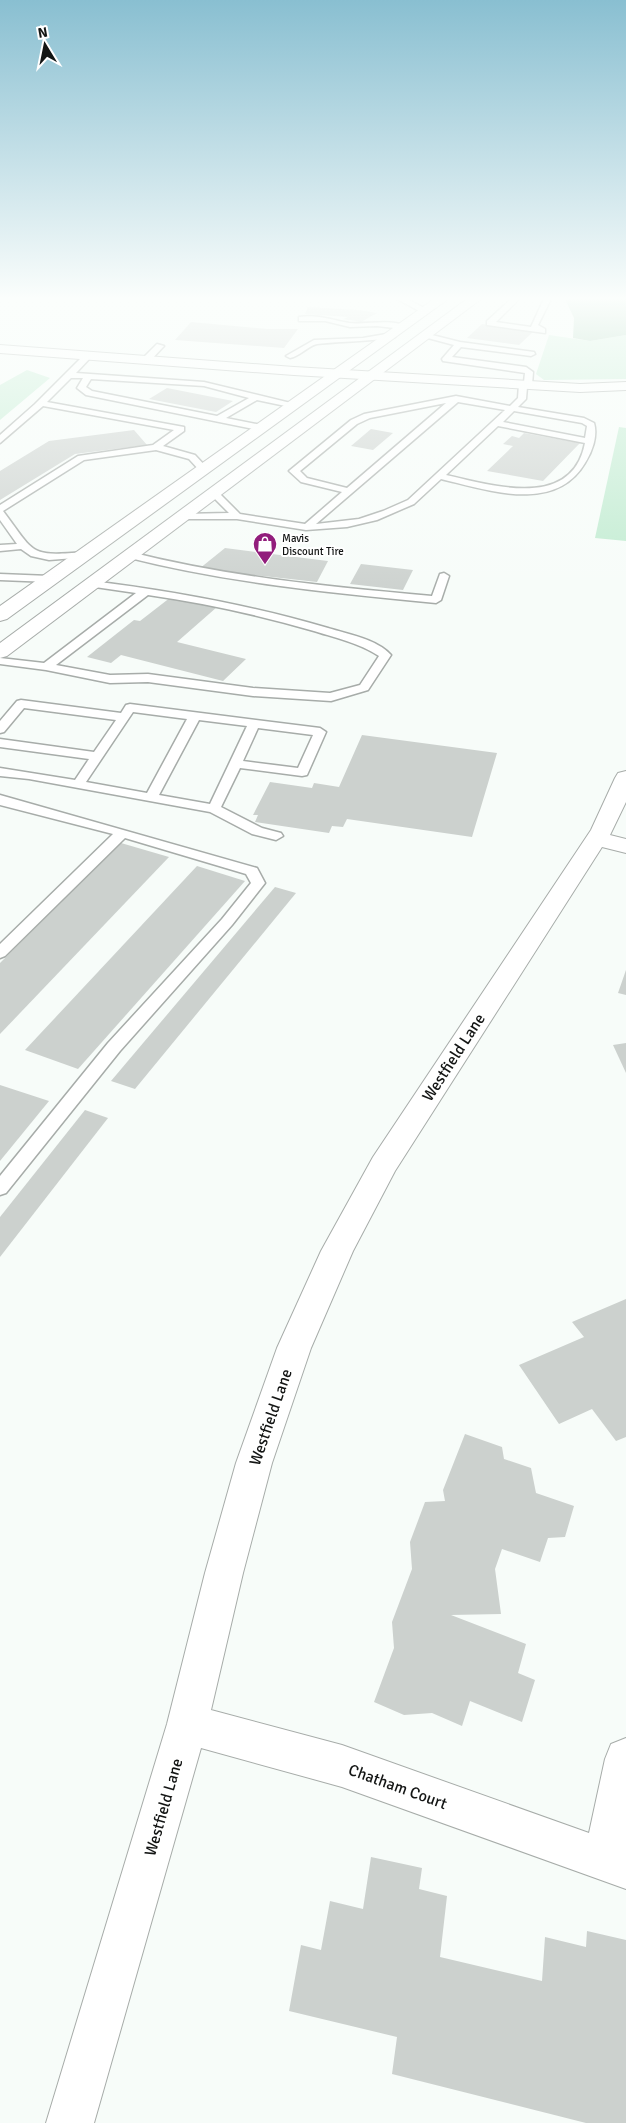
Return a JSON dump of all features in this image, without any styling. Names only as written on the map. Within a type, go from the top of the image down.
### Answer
[{"type":"main road","points":[[0,615],[305,398]]},
{"type":"main road","points":[[0,652],[343,398]]},
{"type":"main road","name":"Westfield Lane","points":[[70,2123],[187,1724],[224,1573],[254,1463],[294,1348],[337,1250],[383,1166],[611,842],[626,778]]},
{"type":"main road","name":"Chatham Court","points":[[187,1724],[342,1766],[616,1863],[626,1759]]},
{"type":"lane","points":[[0,440],[45,398]]},
{"type":"lane","points":[[137,398],[262,428]]},
{"type":"lane","points":[[218,419],[254,398]]},
{"type":"lane","points":[[261,398],[295,405]]},
{"type":"lane","points":[[182,517],[237,516],[307,527],[353,523],[393,512],[411,502],[522,398]]},
{"type":"lane","points":[[307,527],[456,399]]},
{"type":"lane","points":[[348,491],[304,480],[294,471],[354,422],[367,416],[456,399],[584,421],[591,425],[588,451],[576,469],[560,486],[544,492],[518,492],[439,476]]},
{"type":"lane","points":[[40,403],[181,429],[156,447]]},
{"type":"lane","points":[[496,423],[589,440]]},
{"type":"lane","points":[[84,555],[54,557],[39,555],[29,551],[0,511],[81,458],[156,447],[192,457],[204,470]]},
{"type":"lane","points":[[214,493],[237,516]]},
{"type":"lane","points":[[0,548],[25,546]]},
{"type":"lane","points":[[130,555],[176,568],[234,578],[436,600],[444,576]]},
{"type":"lane","points":[[0,577],[50,579]]},
{"type":"lane","points":[[0,661],[46,667],[110,679],[148,678],[253,692],[331,697],[364,687],[385,655],[370,645],[277,615],[222,603],[92,584]]},
{"type":"lane","points":[[46,667],[146,591]]},
{"type":"lane","points":[[0,729],[21,704],[124,717]]},
{"type":"lane","points":[[78,784],[130,708],[320,732],[302,772],[236,764]]},
{"type":"lane","points":[[151,797],[195,716]]},
{"type":"lane","points":[[214,809],[254,724]]},
{"type":"lane","points":[[0,743],[97,756]]},
{"type":"lane","points":[[0,772],[29,775],[214,809],[257,831],[276,836]]},
{"type":"lane","points":[[0,799],[65,819],[102,826],[252,871],[258,883],[228,922],[114,1047],[0,1188]]},
{"type":"lane","points":[[0,953],[122,833]]},
{"type":"green space","points":[[0,398],[26,398],[0,420]]},
{"type":"green space","points":[[619,427],[626,428],[626,541],[595,538]]},
{"type":"building","points":[[218,398],[233,401],[216,412],[149,399]]},
{"type":"building","points":[[371,429],[393,433],[373,450],[351,446]]},
{"type":"building","points":[[134,430],[147,445],[75,454],[0,500],[0,471],[49,441]]},
{"type":"building","points":[[524,433],[580,443],[543,481],[487,471],[513,446],[503,444],[512,436],[519,438]]},
{"type":"building","name":"Mavis Discount Tire","points":[[225,548],[328,561],[317,582],[199,569]]},
{"type":"building","points":[[361,564],[413,570],[403,590],[350,584]]},
{"type":"building","points":[[171,597],[217,607],[177,642],[246,659],[223,681],[121,655],[111,663],[87,657],[134,620],[140,621]]},
{"type":"building","points":[[362,735],[497,753],[472,837],[347,819],[343,827],[332,826],[329,833],[255,822],[258,815],[253,815],[270,782],[312,788],[314,783],[339,787]]},
{"type":"building","points":[[121,843],[169,857],[0,1034],[0,963]]},
{"type":"building","points":[[197,866],[245,881],[78,1069],[25,1050]]},
{"type":"building","points":[[275,887],[296,893],[135,1089],[111,1081]]},
{"type":"building","points":[[626,970],[626,995],[618,993]]},
{"type":"building","points":[[626,1043],[626,1073],[613,1045]]},
{"type":"building","points":[[0,1085],[49,1101],[0,1161]]},
{"type":"building","points":[[85,1110],[108,1118],[0,1257],[0,1217]]},
{"type":"building","points":[[626,1299],[626,1437],[616,1441],[592,1409],[559,1424],[519,1365],[584,1337],[572,1322]]},
{"type":"building","points":[[465,1434],[502,1447],[504,1459],[531,1468],[536,1493],[574,1506],[565,1537],[548,1538],[540,1562],[502,1549],[495,1569],[501,1614],[451,1615],[526,1644],[518,1673],[535,1680],[522,1722],[470,1701],[462,1726],[432,1713],[404,1715],[374,1702],[394,1648],[392,1622],[412,1569],[410,1542],[425,1502],[445,1501],[443,1490]]},
{"type":"building","points":[[371,1857],[422,1868],[419,1889],[447,1896],[440,1957],[542,1981],[545,1937],[586,1947],[587,1931],[626,1940],[626,2123],[586,2123],[392,2074],[397,2037],[289,2011],[301,1945],[321,1950],[330,1901],[363,1909]]},
{"type":"place","name":"Mavis Discount Tire","points":[[265,565]]}]
